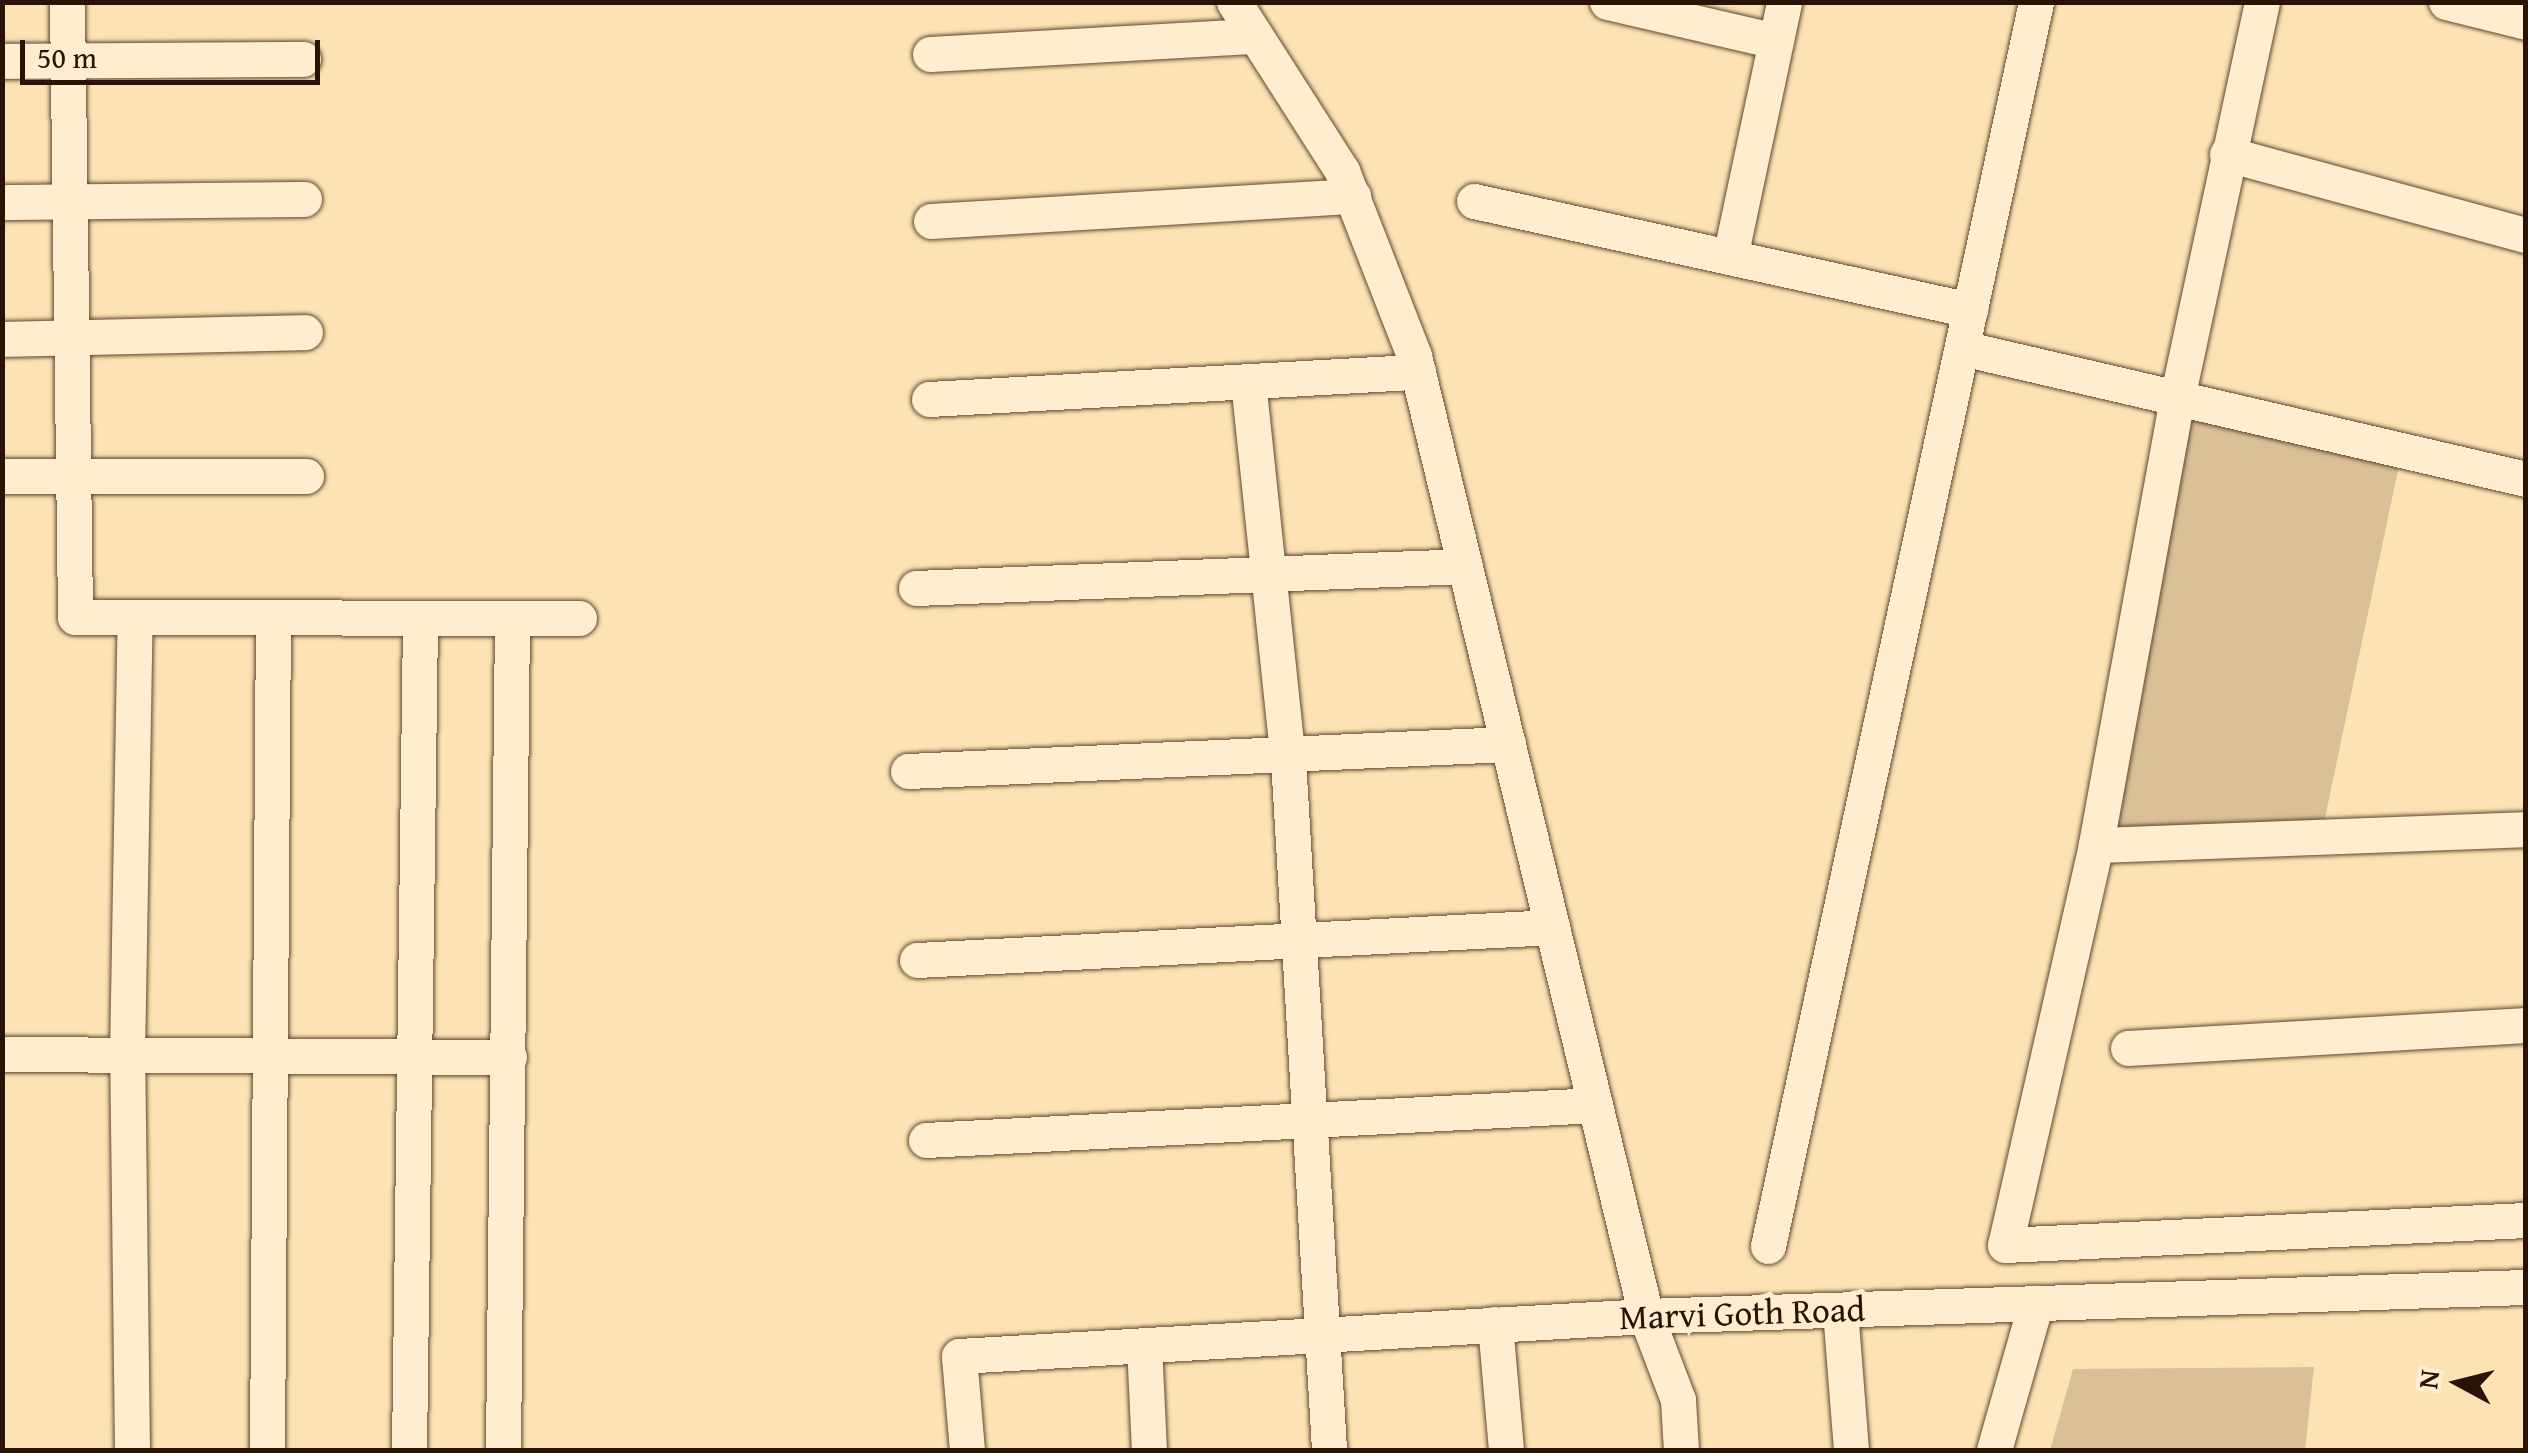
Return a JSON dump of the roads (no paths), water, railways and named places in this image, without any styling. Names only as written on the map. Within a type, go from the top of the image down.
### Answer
[{"type":"street","points":[[67,2],[68,203],[78,338],[76,617],[578,618]]},
{"type":"street","points":[[1234,2],[1353,196],[1418,372],[1646,1316],[1678,1400],[1682,1450]]},
{"type":"street","points":[[1607,2],[1776,42]]},
{"type":"street","points":[[1730,258],[1784,2]]},
{"type":"street","points":[[1768,1246],[2036,2]]},
{"type":"street","points":[[2262,2],[2226,154],[2177,398],[2096,845],[2005,1245],[2526,1220]]},
{"type":"street","points":[[2446,2],[2526,22]]},
{"type":"street","points":[[930,54],[1256,36]]},
{"type":"street","points":[[2,61],[303,59]]},
{"type":"street","points":[[2226,154],[2526,236]]},
{"type":"street","points":[[931,221],[1353,196]]},
{"type":"street","points":[[2,202],[304,199]]},
{"type":"street","points":[[1474,201],[1970,310]]},
{"type":"street","points":[[2,339],[305,332]]},
{"type":"street","points":[[1962,348],[2526,479]]},
{"type":"street","points":[[930,399],[1418,372]]},
{"type":"street","points":[[1248,381],[1273,574],[1288,760],[1294,941],[1329,1450]]},
{"type":"street","points":[[2,476],[306,476]]},
{"type":"street","points":[[916,588],[1465,566]]},
{"type":"street","points":[[132,1450],[127,1057],[135,617]]},
{"type":"street","points":[[267,1450],[273,618]]},
{"type":"street","points":[[409,1450],[411,1052],[420,618]]},
{"type":"street","points":[[503,1450],[512,618]]},
{"type":"street","points":[[908,771],[1288,760],[1508,744]]},
{"type":"street","points":[[2096,845],[2526,829]]},
{"type":"street","points":[[917,960],[1552,926]]},
{"type":"street","points":[[2128,1048],[2526,1025]]},
{"type":"street","points":[[2,1054],[127,1057],[268,1051],[411,1052],[509,1058]]},
{"type":"street","points":[[926,1140],[1595,1105]]},
{"type":"street","name":"Marvi Goth Road","points":[[966,1450],[959,1356],[1646,1316],[2526,1287]]},
{"type":"street","points":[[1994,1450],[2036,1303]]},
{"type":"street","points":[[1840,1310],[1851,1450]]},
{"type":"street","points":[[1495,1324],[1506,1450]]},
{"type":"street","points":[[1144,1345],[1150,1450]]}]
